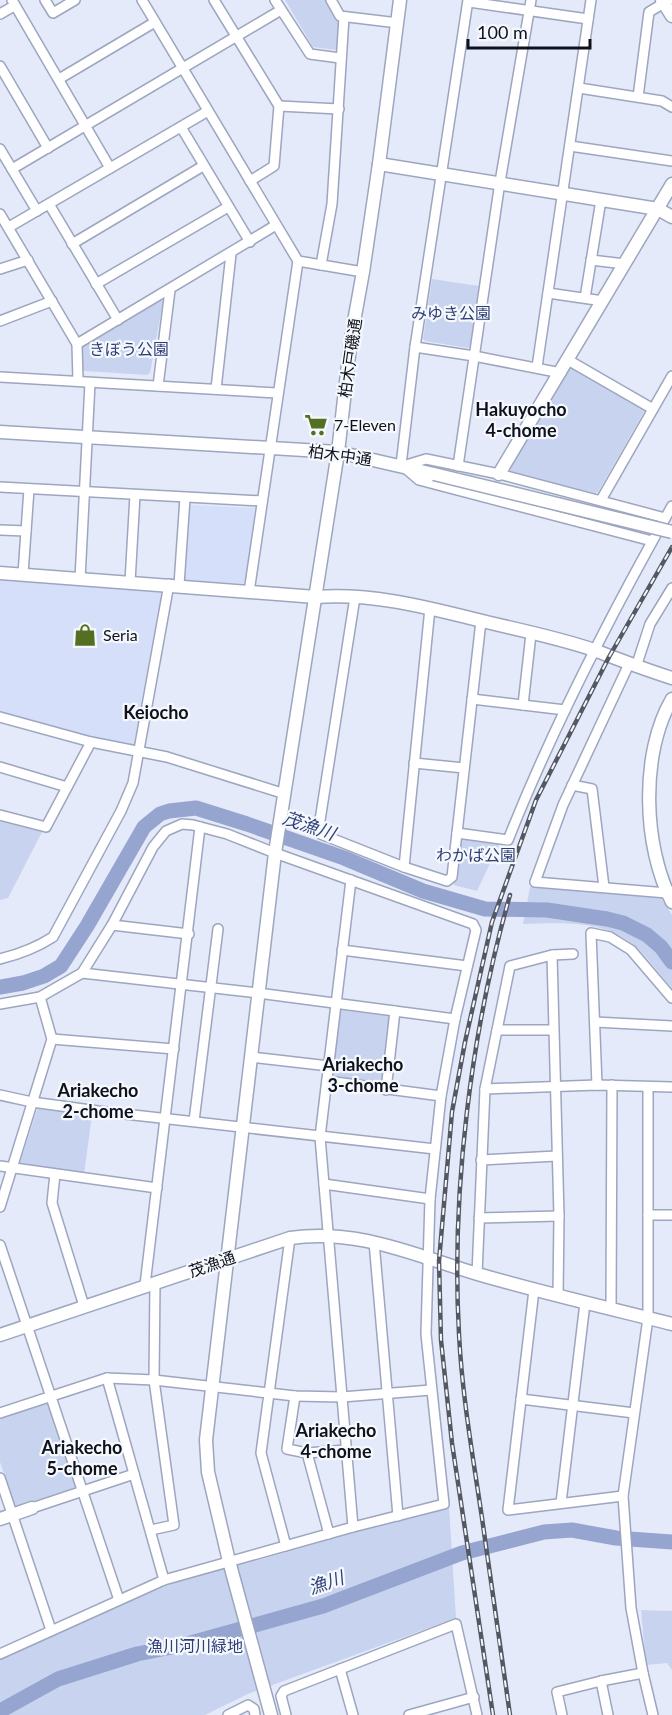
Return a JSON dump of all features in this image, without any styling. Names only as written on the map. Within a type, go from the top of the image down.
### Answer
[{"type":"street","points":[[45,0],[53,13],[75,0]]},
{"type":"street","points":[[142,0],[298,261],[249,592]]},
{"type":"street","points":[[214,0],[279,106],[274,166],[250,181]]},
{"type":"street","points":[[275,0],[310,54],[340,58]]},
{"type":"street","points":[[330,0],[339,16],[398,23]]},
{"type":"street","name":"柏木戸磯通","points":[[271,1715],[229,1561],[208,1472],[206,1440],[225,1261],[276,850],[338,452],[351,338],[379,164],[400,0]]},
{"type":"street","points":[[537,367],[591,0]]},
{"type":"street","points":[[402,466],[415,348],[440,173],[469,1],[530,5],[588,19]]},
{"type":"street","points":[[638,97],[650,12],[665,1],[672,16]]},
{"type":"street","points":[[0,14],[13,3],[110,168]]},
{"type":"street","points":[[458,466],[500,182],[530,5]]},
{"type":"street","points":[[12,169],[281,10]]},
{"type":"street","points":[[321,265],[332,204],[340,58],[345,17]]},
{"type":"street","points":[[59,79],[155,22]]},
{"type":"street","points":[[0,66],[48,148]]},
{"type":"street","points":[[579,88],[662,101],[672,107]]},
{"type":"street","points":[[279,106],[339,109]]},
{"type":"street","points":[[9,227],[208,111]]},
{"type":"street","points":[[181,127],[250,242]]},
{"type":"street","points":[[570,146],[672,161]]},
{"type":"street","points":[[0,149],[37,211]]},
{"type":"street","points":[[379,164],[658,209],[672,217]]},
{"type":"street","points":[[72,244],[203,166]]},
{"type":"street","points":[[499,474],[672,184]]},
{"type":"street","points":[[585,298],[601,200]]},
{"type":"street","points":[[50,204],[118,320]]},
{"type":"street","points":[[96,284],[228,207]]},
{"type":"street","points":[[0,214],[77,344],[78,381]]},
{"type":"street","points":[[77,344],[276,225]]},
{"type":"street","points":[[216,389],[231,254]]},
{"type":"street","points":[[591,260],[625,264]]},
{"type":"street","points":[[0,269],[28,261]]},
{"type":"street","points":[[298,261],[363,273]]},
{"type":"street","points":[[158,386],[170,290]]},
{"type":"street","points":[[548,293],[603,301]]},
{"type":"street","points":[[0,321],[52,301]]},
{"type":"street","points":[[415,348],[474,356],[561,373]]},
{"type":"street","points":[[568,360],[653,409]]},
{"type":"street","points":[[601,500],[672,376]]},
{"type":"street","points":[[0,377],[278,393]]},
{"type":"street","points":[[80,579],[90,383]]},
{"type":"street","name":"柏木中通","points":[[0,432],[338,452],[672,532]]},
{"type":"street","points":[[402,466],[426,459],[499,474],[665,518]]},
{"type":"street","points":[[402,466],[419,480],[652,541]]},
{"type":"street","points":[[0,488],[262,501]]},
{"type":"street","points":[[23,574],[28,489]]},
{"type":"street","points":[[130,582],[135,495]]},
{"type":"street","points":[[0,959],[22,954],[53,937],[133,783],[174,585],[185,498]]},
{"type":"street","points":[[457,833],[508,840],[534,774],[593,650],[672,506]]},
{"type":"street","points":[[0,530],[26,531]]},
{"type":"street","points":[[0,573],[316,597],[391,600],[593,650],[672,678]]},
{"type":"street","points":[[672,588],[650,624],[633,666],[562,806],[535,882],[670,895],[652,837],[650,804],[656,741],[667,707],[672,699]]},
{"type":"street","points":[[355,597],[318,833],[404,867],[447,880],[452,877],[481,621]]},
{"type":"street","points":[[404,867],[430,608]]},
{"type":"street","points":[[523,705],[531,634]]},
{"type":"street","points":[[472,699],[565,710]]},
{"type":"street","points":[[0,717],[91,742],[167,757],[285,794]]},
{"type":"street","points":[[0,815],[46,827],[91,742]]},
{"type":"street","points":[[414,763],[464,768]]},
{"type":"street","points":[[0,767],[67,787]]},
{"type":"street","points":[[572,785],[592,789],[604,887]]},
{"type":"street","points":[[0,1004],[40,997],[82,973],[112,925],[153,848],[166,831],[182,824],[227,834],[276,850],[473,924],[476,930],[455,1019],[441,1096],[430,1199],[426,1334],[444,1504],[164,1580],[0,1654]]},
{"type":"street","points":[[151,1530],[174,1525],[154,1380],[150,1284],[157,1188],[200,827]]},
{"type":"street","points":[[351,880],[320,1137],[354,1527]]},
{"type":"street","points":[[112,925],[189,934]]},
{"type":"street","points":[[194,1121],[218,929]]},
{"type":"street","points":[[597,1085],[591,933],[610,937],[631,950],[672,998]]},
{"type":"street","points":[[342,950],[467,966]]},
{"type":"street","points":[[477,1274],[485,1089],[510,966],[552,956],[573,954]]},
{"type":"street","points":[[552,956],[559,1216],[558,1296]]},
{"type":"street","points":[[82,973],[455,1019]]},
{"type":"street","points":[[0,1207],[52,1039],[40,997]]},
{"type":"street","points":[[386,1090],[395,1011]]},
{"type":"street","points":[[595,1022],[672,1026]]},
{"type":"street","points":[[496,1030],[553,1030]]},
{"type":"street","points":[[52,1039],[174,1049]]},
{"type":"street","points":[[251,1056],[329,1066]]},
{"type":"street","points":[[327,1081],[441,1096]]},
{"type":"street","points":[[485,1089],[597,1085],[672,1087]]},
{"type":"street","points":[[611,1309],[612,1085]]},
{"type":"street","points":[[648,1087],[648,1318],[623,1496],[631,1608],[653,1715]]},
{"type":"street","points":[[0,1095],[32,1102],[435,1149]]},
{"type":"street","points":[[482,1160],[557,1156]]},
{"type":"street","points":[[0,1166],[157,1188]]},
{"type":"street","points":[[55,1174],[52,1203],[84,1306]]},
{"type":"street","points":[[324,1184],[430,1199]]},
{"type":"street","points":[[648,1215],[672,1215]]},
{"type":"street","points":[[480,1218],[559,1216]]},
{"type":"street","name":"茂漁通","points":[[0,1335],[290,1238],[327,1235],[374,1242],[534,1290],[672,1324]]},
{"type":"street","points":[[286,1546],[261,1453],[290,1238]]},
{"type":"street","points":[[374,1242],[398,1516]]},
{"type":"street","points":[[0,1245],[119,1600]]},
{"type":"street","points":[[534,1290],[508,1510],[623,1496]]},
{"type":"street","points":[[561,1503],[585,1303]]},
{"type":"street","points":[[0,1413],[107,1378],[211,1385],[295,1396],[342,1397],[431,1390]]},
{"type":"street","points":[[107,1378],[164,1580]]},
{"type":"street","points":[[295,1396],[287,1449],[307,1453],[346,1450]]},
{"type":"street","points":[[521,1399],[634,1413]]},
{"type":"street","points":[[307,1453],[329,1534]]},
{"type":"street","points":[[6,1517],[134,1474]]},
{"type":"street","points":[[0,1478],[6,1517],[51,1630]]},
{"type":"street","points":[[286,1715],[281,1696],[284,1691],[456,1624],[477,1715]]},
{"type":"street","points":[[340,1669],[353,1715]]},
{"type":"street","points":[[562,1715],[557,1692],[643,1673]]},
{"type":"street","points":[[601,1681],[608,1715]]},
{"type":"street","points":[[409,1715],[474,1697]]},
{"type":"street","points":[[228,1715],[248,1705],[254,1709],[255,1715]]},
{"type":"shaded area","points":[[189,505],[255,508],[247,584],[185,580]]},
{"type":"shaded area","points":[[0,575],[162,589],[133,749],[0,711]]},
{"type":"green space","points":[[285,0],[325,0],[340,26],[337,50],[313,47]]},
{"type":"green space","name":"みゆき公園","points":[[432,279],[479,286],[471,346],[468,348],[423,339]]},
{"type":"green space","name":"きぼう公園","points":[[161,300],[163,302],[150,373],[147,375],[83,370],[83,347]]},
{"type":"green space","points":[[569,366],[645,410],[598,492],[595,493],[510,472]]},
{"type":"green space","points":[[0,820],[42,832],[8,898],[0,900]]},
{"type":"green space","name":"わかば公園","points":[[461,835],[500,842],[477,891],[454,885]]},
{"type":"green space","points":[[530,887],[660,896],[672,915],[672,988],[635,946],[610,931],[582,924],[523,924]]},
{"type":"green space","points":[[340,1010],[391,1016],[382,1085],[332,1078]]},
{"type":"green space","points":[[38,1107],[92,1115],[84,1174],[25,1167],[20,1163]]},
{"type":"green space","points":[[47,1401],[76,1487],[15,1507],[0,1462],[0,1418]]},
{"type":"green space","name":"漁川河川緑地","points":[[449,1505],[456,1618],[248,1694],[205,1715],[0,1715],[0,1659],[65,1627],[196,1574],[245,1564]]},
{"type":"green space","points":[[641,1610],[672,1611],[672,1670],[667,1663],[646,1665]]},
{"type":"waterway","name":"茂漁川","points":[[0,987],[44,976],[61,966],[87,926],[144,827],[160,814],[196,808],[344,858],[423,891],[485,909],[547,910],[623,923],[647,935],[661,947],[672,962]]},
{"type":"waterway","name":"漁川","points":[[0,1711],[58,1679],[137,1654],[187,1644],[323,1606],[462,1553],[544,1532],[572,1530],[616,1538],[672,1542]]},
{"type":"railway","points":[[493,1715],[452,1443],[441,1340],[439,1261],[452,1112],[492,922],[536,800],[609,657],[672,547]]},
{"type":"railway","points":[[510,895],[484,1001],[467,1112],[461,1169],[457,1280],[460,1357],[465,1403],[510,1715]]},
{"type":"place","name":"7-Eleven","points":[[316,425]]},
{"type":"place","name":"Seria","points":[[85,635]]},
{"type":"district","name":"Hakuyocho 4-chome","points":[[521,420]]},
{"type":"district","name":"Keiocho","points":[[156,713]]},
{"type":"district","name":"Ariakecho 3-chome","points":[[363,1075]]},
{"type":"district","name":"Ariakecho 2-chome","points":[[98,1101]]},
{"type":"district","name":"Ariakecho 4-chome","points":[[336,1441]]},
{"type":"district","name":"Ariakecho 5-chome","points":[[82,1458]]}]
